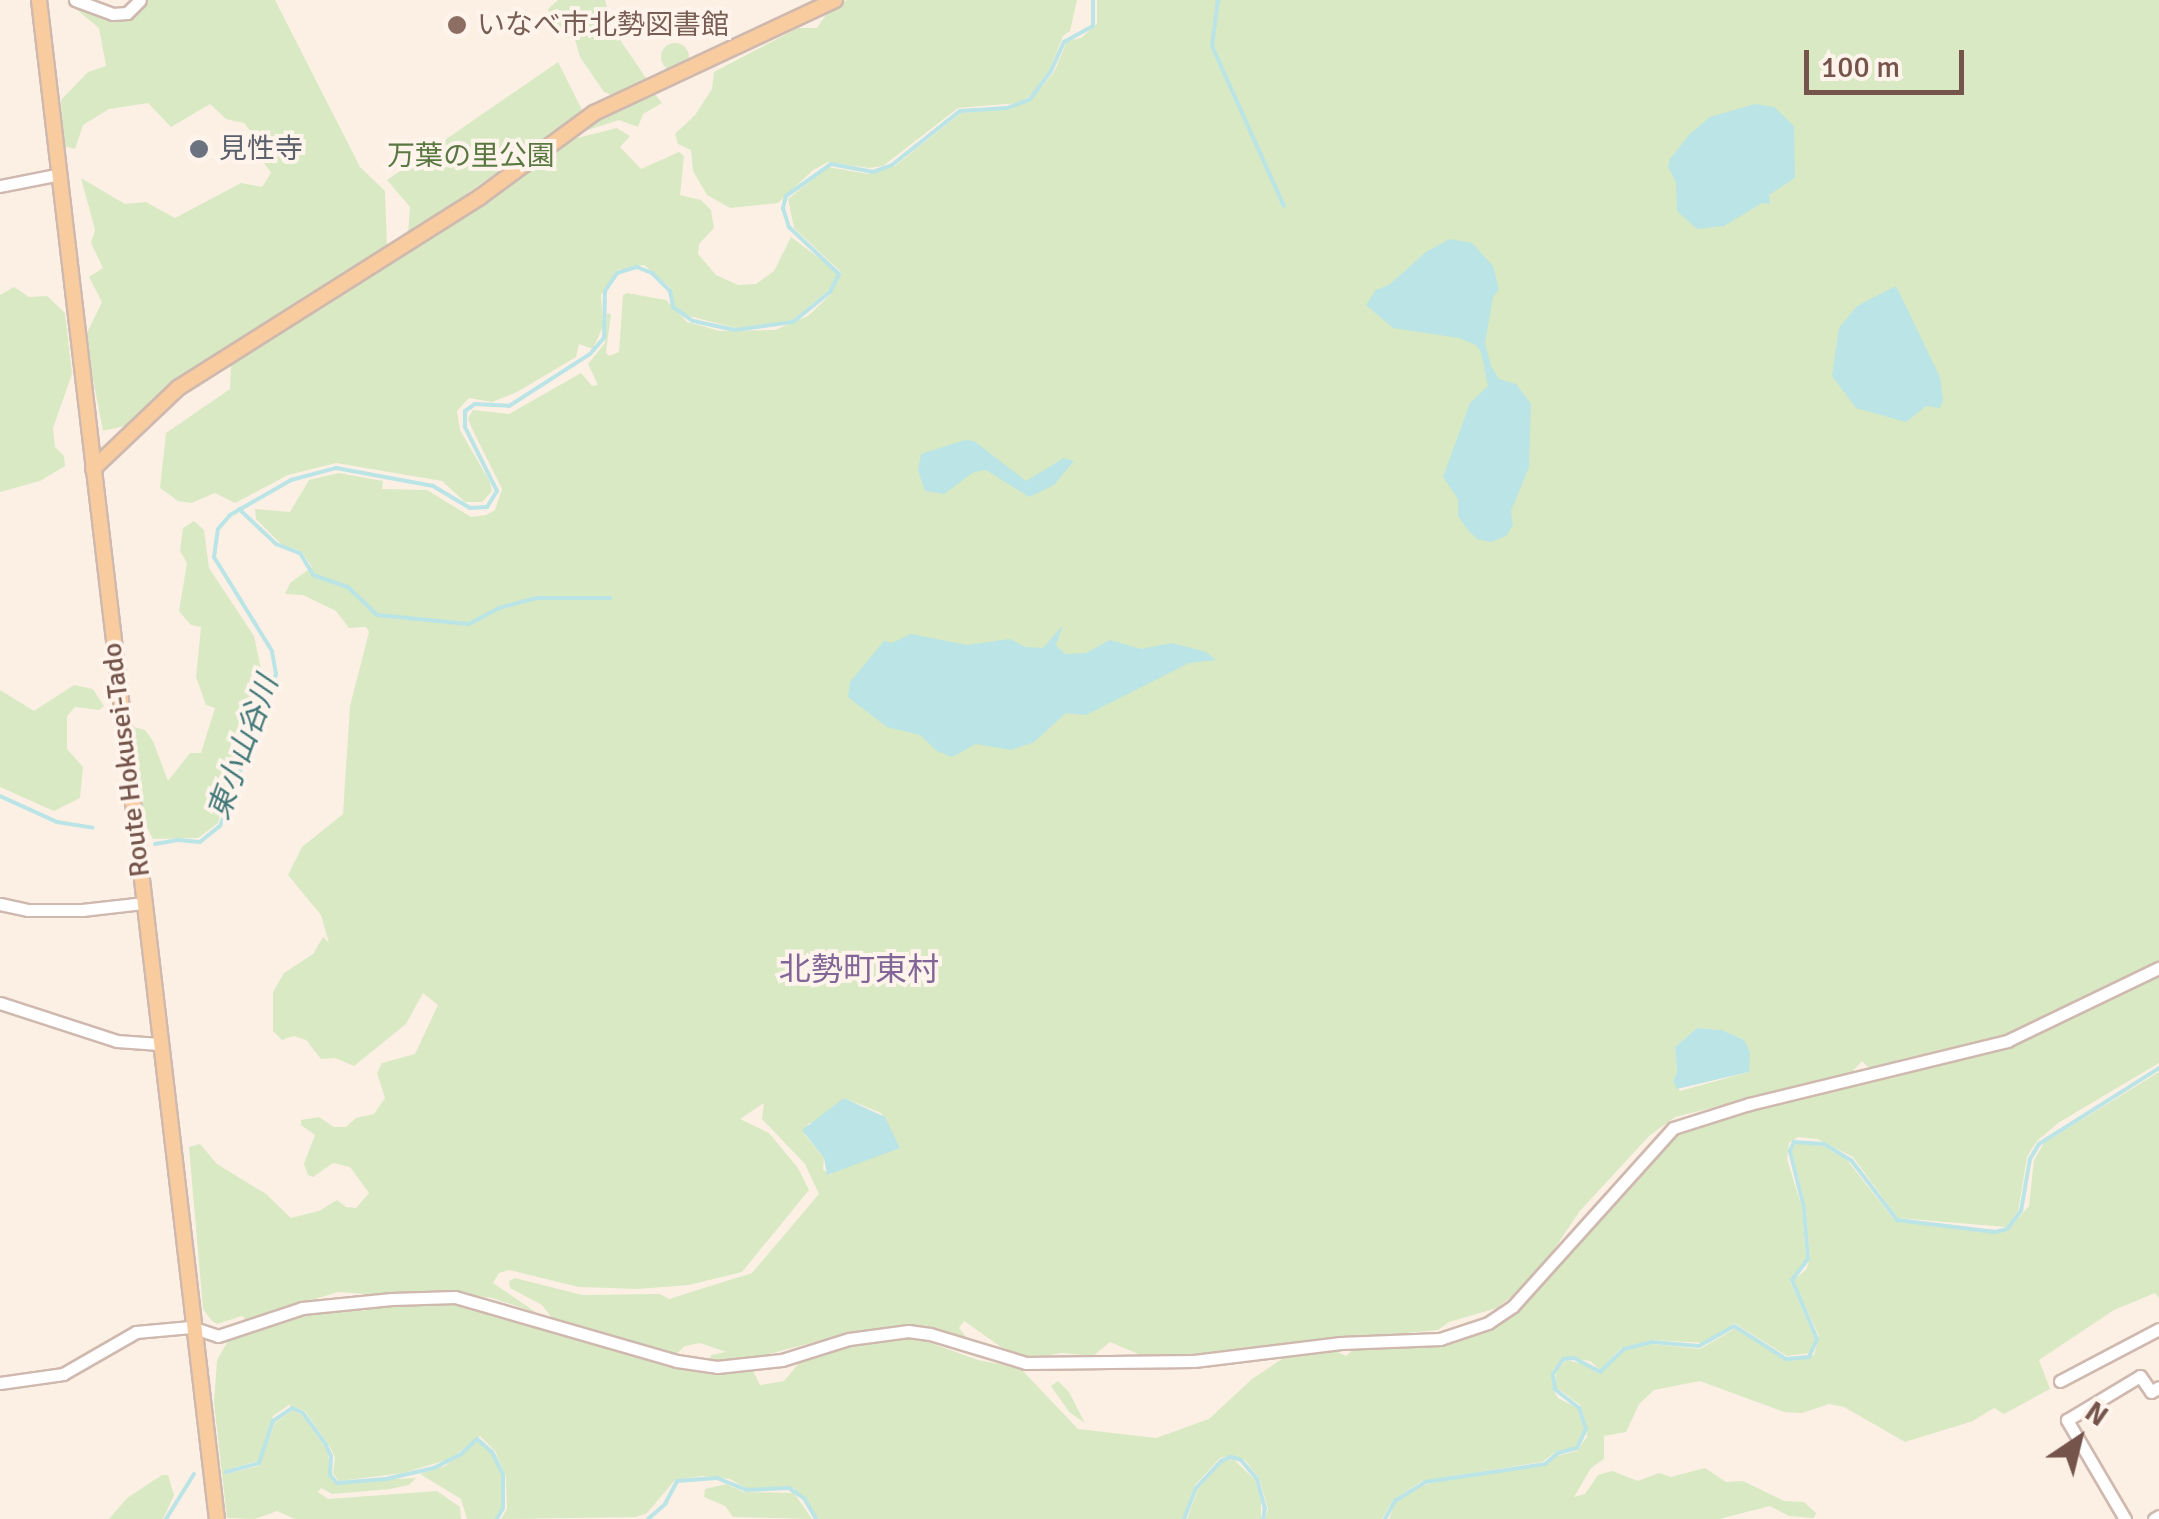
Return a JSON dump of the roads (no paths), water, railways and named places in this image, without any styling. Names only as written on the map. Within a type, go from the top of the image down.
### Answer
[{"type":"main road","name":"Route Hokusei-Tado","points":[[40,0],[56,174],[216,1519]]},
{"type":"main road","points":[[93,469],[178,388],[480,197],[594,113],[835,0]]},
{"type":"street","points":[[76,0],[113,14],[126,13],[140,0]]},
{"type":"street","points":[[0,186],[56,174]]},
{"type":"street","points":[[0,904],[28,910],[82,910],[143,903]]},
{"type":"street","points":[[0,1383],[63,1374],[136,1332],[191,1326],[218,1336],[302,1308],[456,1297],[677,1361],[716,1367],[782,1360],[849,1338],[908,1331],[1026,1363],[1194,1362],[1340,1343],[1440,1338],[1488,1323],[1513,1306],[1673,1128],[1748,1104],[2007,1040],[2159,968]]},
{"type":"street","points":[[0,1002],[118,1042],[158,1044]]},
{"type":"street","points":[[2060,1381],[2159,1329]]},
{"type":"street","points":[[2125,1519],[2067,1420],[2140,1376],[2151,1392],[2159,1387]]},
{"type":"water","points":[[1755,104],[1774,107],[1794,126],[1795,178],[1769,195],[1770,204],[1762,203],[1724,226],[1697,229],[1677,211],[1676,182],[1668,167],[1670,159],[1710,117]]},
{"type":"water","points":[[1450,239],[1472,243],[1493,266],[1499,289],[1493,297],[1485,343],[1491,366],[1499,379],[1516,384],[1531,404],[1529,467],[1511,511],[1513,525],[1506,536],[1491,542],[1477,539],[1468,530],[1458,516],[1458,499],[1443,477],[1470,403],[1488,386],[1481,352],[1476,345],[1459,338],[1393,328],[1366,305],[1376,290],[1389,285],[1426,252]]},
{"type":"water","points":[[1896,286],[1940,377],[1943,400],[1940,408],[1926,406],[1906,422],[1856,408],[1832,376],[1839,328],[1857,306]]},
{"type":"water","points":[[965,440],[974,441],[1026,481],[1064,458],[1074,461],[1054,485],[1029,497],[986,470],[974,472],[944,494],[925,491],[918,470],[921,454]]},
{"type":"water","points":[[1063,625],[1056,645],[1065,654],[1086,653],[1110,640],[1141,649],[1172,643],[1206,652],[1216,660],[1189,663],[1086,715],[1066,713],[1034,742],[1011,750],[976,744],[952,757],[937,751],[920,735],[887,727],[848,697],[850,682],[884,641],[892,643],[911,634],[967,645],[1010,639],[1025,647],[1043,648]]},
{"type":"water","points":[[1697,1028],[1722,1030],[1744,1040],[1750,1052],[1749,1072],[1677,1089],[1673,1081],[1677,1072],[1675,1047]]},
{"type":"water","points":[[844,1098],[885,1117],[900,1148],[827,1175],[824,1158],[802,1130]]},
{"type":"waterway","name":"東小山谷川","points":[[155,844],[200,842],[220,826],[276,674],[272,651],[214,557],[218,529],[230,515],[291,480],[336,468],[433,486],[470,508],[487,507],[497,491],[465,427],[465,411],[475,404],[509,406],[590,354],[604,338],[605,291],[617,273],[637,267],[652,273],[670,291],[673,307],[693,321],[735,330],[793,322],[830,292],[839,274],[789,227],[783,208],[786,196],[831,164],[873,172],[892,165],[960,111],[1007,108],[1030,99],[1051,71],[1064,42],[1093,26],[1093,0]]},
{"type":"waterway","points":[[1218,0],[1212,46],[1284,206]]},
{"type":"waterway","points":[[239,509],[276,544],[300,553],[313,575],[348,587],[377,615],[469,624],[499,608],[537,598],[610,598]]},
{"type":"waterway","name":"東小山谷川","points":[[0,796],[57,822],[93,828]]},
{"type":"waterway","name":"東小山谷川","points":[[1385,1519],[1395,1501],[1425,1482],[1545,1464],[1558,1453],[1577,1448],[1586,1429],[1579,1408],[1555,1389],[1553,1374],[1563,1359],[1574,1358],[1600,1372],[1624,1349],[1652,1342],[1699,1346],[1734,1326],[1786,1359],[1809,1357],[1817,1339],[1792,1280],[1808,1259],[1804,1208],[1790,1151],[1794,1142],[1824,1144],[1851,1160],[1897,1220],[1995,1232],[2007,1229],[2021,1211],[2030,1159],[2039,1144],[2159,1068]]},
{"type":"waterway","name":"東小山谷川","points":[[226,1472],[259,1463],[273,1421],[292,1408],[303,1413],[326,1445],[331,1456],[330,1475],[337,1483],[386,1479],[434,1468],[461,1454],[477,1439],[492,1452],[503,1475],[503,1508],[497,1519]]},
{"type":"waterway","name":"東小山谷川","points":[[1184,1519],[1196,1488],[1221,1461],[1231,1457],[1241,1460],[1257,1479],[1265,1508],[1263,1519]]},
{"type":"waterway","name":"東小山谷川","points":[[166,1519],[194,1474]]},
{"type":"waterway","name":"東小山谷川","points":[[648,1519],[665,1504],[677,1481],[717,1478],[746,1490],[789,1488],[804,1498],[816,1519]]},
{"type":"place","name":"いなべ市北勢図書館","points":[[457,25]]},
{"type":"place","name":"見性寺","points":[[199,149]]},
{"type":"district","name":"北勢町東村","points":[[859,970]]},
{"type":"park label","name":"万葉の里公園","points":[[471,156]]}]
